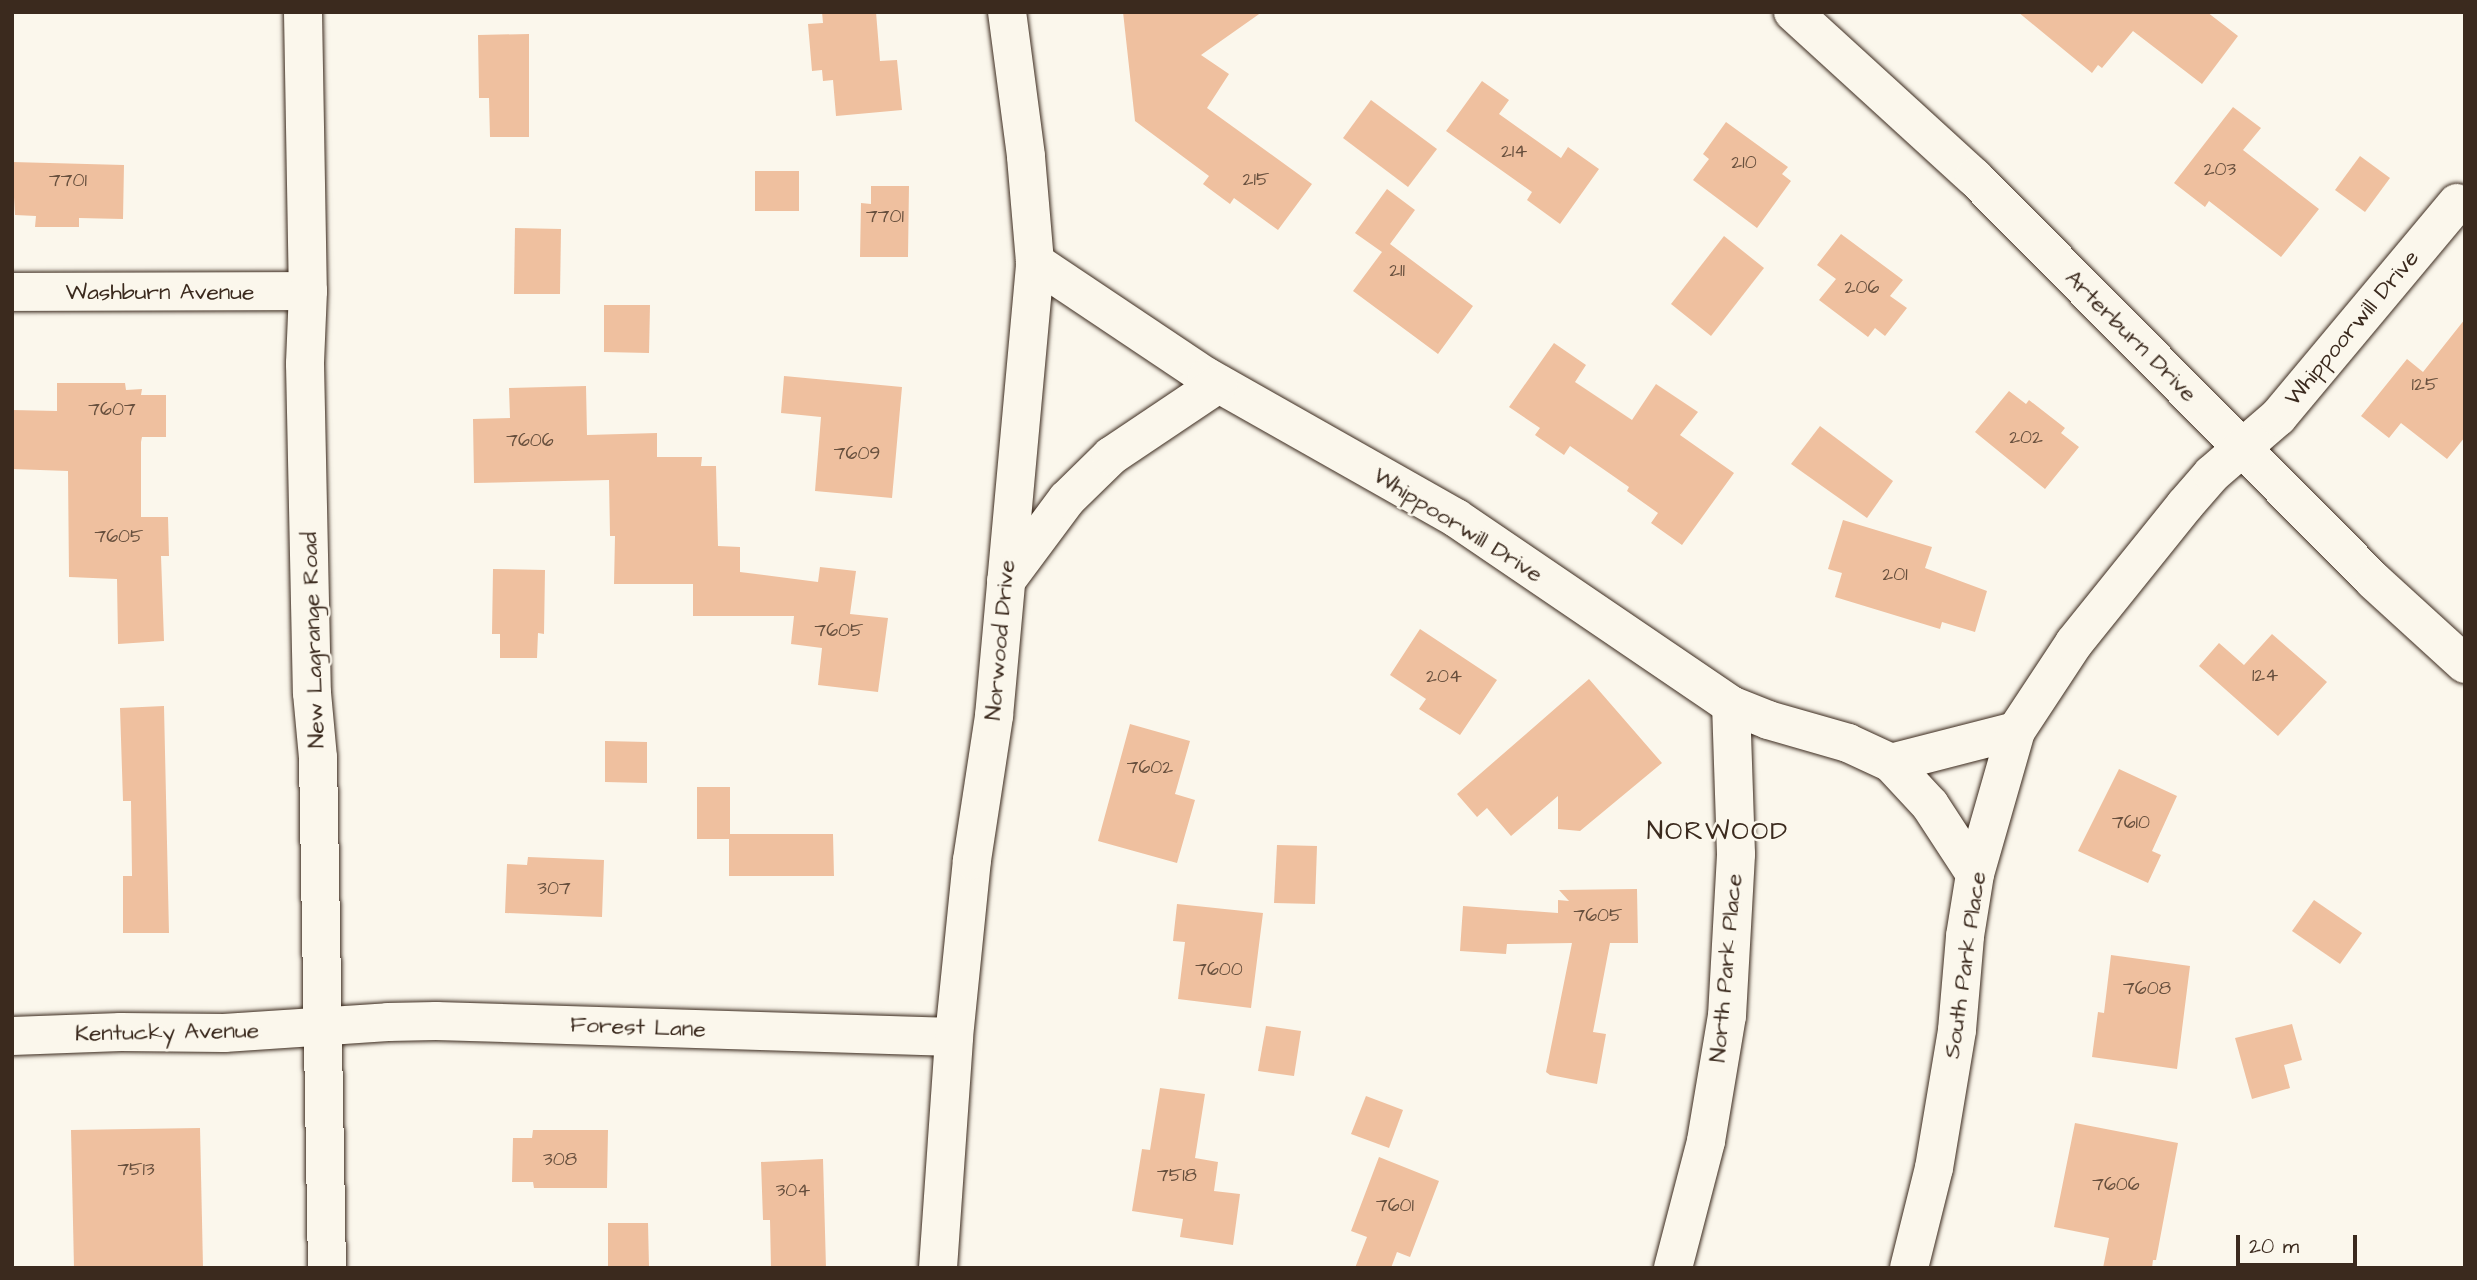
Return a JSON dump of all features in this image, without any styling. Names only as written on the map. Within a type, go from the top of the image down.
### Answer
[{"type":"street","name":"New Lagrange Road","points":[[303,12],[308,292],[305,364],[312,693],[318,758],[327,1268]]},
{"type":"street","name":"Norwood Drive","points":[[938,1268],[954,1037],[972,860],[994,716],[1035,262],[1026,156],[1007,12]]},
{"type":"street","name":"Arterburn Drive","points":[[1793,12],[1974,177],[2374,581],[2465,664]]},
{"type":"street","name":"Whippoorwill Drive","points":[[2241,448],[2278,417],[2457,203]]},
{"type":"street","name":"Whippoorwill Drive","points":[[1035,262],[1219,384],[1457,518],[1731,705],[1768,720],[1848,743],[1891,763],[1930,805],[1975,874]]},
{"type":"street","name":"Washburn Avenue","points":[[12,292],[308,292]]},
{"type":"street","points":[[1006,582],[1068,499],[1111,456],[1219,384]]},
{"type":"street","name":"South Park Place","points":[[1909,1268],[1934,1168],[1955,1044],[1965,936],[1975,874],[2016,731],[2100,611],[2185,505],[2212,474],[2241,448]]},
{"type":"street","name":"North Park Place","points":[[1673,1268],[1706,1141],[1727,1016],[1736,854],[1731,705]]},
{"type":"street","points":[[1891,763],[2016,731]]},
{"type":"street","name":"Forest Lane","points":[[322,1027],[436,1021],[954,1037]]},
{"type":"street","name":"Kentucky Avenue","points":[[12,1036],[121,1032],[224,1033],[322,1027]]},
{"type":"building","points":[[822,12],[876,12],[880,61],[897,60],[902,110],[836,116],[833,80],[823,81],[822,70],[812,71],[808,24],[823,23]]},
{"type":"building","points":[[1123,12],[1262,12],[1201,55],[1229,74],[1207,108],[1312,184],[1278,230],[1234,198],[1230,204],[1203,184],[1209,176],[1135,121]]},
{"type":"building","points":[[2018,12],[2207,12],[2238,36],[2202,84],[2133,31],[2102,68],[2098,65],[2092,73]]},
{"type":"building","points":[[529,34],[529,137],[490,137],[489,98],[479,98],[478,35]]},
{"type":"building","points":[[1482,81],[1509,100],[1499,114],[1561,158],[1568,147],[1599,169],[1560,224],[1527,200],[1532,192],[1446,131]]},
{"type":"building","points":[[1371,100],[1437,149],[1408,187],[1343,138]]},
{"type":"building","points":[[2233,107],[2261,128],[2243,150],[2319,209],[2281,257],[2209,201],[2205,207],[2174,183]]},
{"type":"building","points":[[1726,122],[1788,167],[1782,174],[1791,181],[1757,228],[1693,180],[1709,159],[1703,154]]},
{"type":"building","points":[[2360,156],[2390,178],[2365,212],[2335,190]]},
{"type":"building","points":[[12,162],[124,165],[123,219],[79,218],[79,227],[35,227],[36,216],[15,215]]},
{"type":"building","points":[[755,171],[799,171],[799,211],[755,211]]},
{"type":"building","points":[[871,186],[909,186],[908,257],[860,257],[861,203],[871,204]]},
{"type":"building","points":[[1387,189],[1415,210],[1390,244],[1473,306],[1438,354],[1353,291],[1382,252],[1355,233]]},
{"type":"building","points":[[515,228],[561,229],[560,294],[514,294]]},
{"type":"building","points":[[1841,234],[1903,280],[1890,296],[1907,308],[1885,336],[1875,328],[1868,337],[1819,300],[1836,279],[1817,265]]},
{"type":"building","points":[[1724,236],[1764,268],[1711,336],[1671,304]]},
{"type":"building","points":[[604,305],[650,305],[649,353],[604,352]]},
{"type":"building","points":[[2465,319],[2465,437],[2447,459],[2401,423],[2389,438],[2361,416],[2407,359],[2423,372]]},
{"type":"building","points":[[1554,343],[1586,365],[1575,382],[1632,420],[1656,384],[1698,412],[1680,435],[1734,473],[1682,545],[1651,523],[1658,513],[1627,491],[1629,487],[1570,446],[1564,455],[1535,435],[1540,428],[1509,407]]},
{"type":"building","points":[[784,376],[902,387],[892,498],[815,491],[821,417],[781,413]]},
{"type":"building","points":[[57,383],[125,383],[126,390],[142,389],[141,395],[166,395],[166,437],[142,437],[141,442],[141,517],[168,517],[169,556],[161,556],[164,641],[118,644],[117,579],[69,577],[68,471],[12,469],[12,410],[57,411]]},
{"type":"building","points":[[586,386],[587,435],[657,433],[657,457],[702,457],[701,466],[716,466],[718,546],[740,547],[740,572],[818,582],[820,567],[856,571],[850,614],[888,618],[878,692],[818,685],[822,648],[791,644],[794,616],[693,616],[693,584],[614,584],[615,536],[610,536],[609,480],[474,483],[473,419],[510,418],[509,388]]},
{"type":"building","points":[[2009,391],[2026,404],[2029,400],[2065,428],[2061,433],[2079,447],[2045,489],[1975,432]]},
{"type":"building","points":[[1820,426],[1893,481],[1867,518],[1791,464]]},
{"type":"building","points":[[1843,520],[1932,547],[1925,568],[1987,591],[1975,632],[1942,622],[1940,629],[1835,597],[1842,573],[1828,569]]},
{"type":"building","points":[[493,569],[545,570],[544,634],[538,633],[537,658],[500,658],[500,634],[492,634]]},
{"type":"building","points":[[1420,629],[1497,680],[1460,735],[1419,709],[1426,699],[1390,675]]},
{"type":"building","points":[[2272,634],[2327,682],[2278,736],[2199,666],[2219,643],[2244,665]]},
{"type":"building","points":[[1589,679],[1662,763],[1580,831],[1558,829],[1558,796],[1511,836],[1487,808],[1477,817],[1457,794]]},
{"type":"building","points":[[164,706],[169,933],[123,933],[123,876],[132,876],[131,801],[123,801],[120,708]]},
{"type":"building","points":[[1130,724],[1190,741],[1175,794],[1195,800],[1177,863],[1098,841]]},
{"type":"building","points":[[605,741],[647,742],[647,783],[605,782]]},
{"type":"building","points":[[2119,769],[2177,796],[2152,851],[2161,855],[2148,883],[2078,851]]},
{"type":"building","points":[[697,787],[730,787],[730,834],[833,834],[834,876],[729,876],[729,839],[697,839]]},
{"type":"building","points":[[1277,845],[1317,846],[1315,904],[1274,903]]},
{"type":"building","points":[[528,857],[604,860],[602,917],[505,913],[507,864],[527,865]]},
{"type":"building","points":[[1637,889],[1638,943],[1610,943],[1593,1032],[1606,1034],[1597,1084],[1550,1075],[1546,1072],[1572,943],[1507,944],[1506,954],[1460,951],[1463,906],[1558,913],[1558,900],[1569,901],[1559,890]]},
{"type":"building","points":[[2314,900],[2362,933],[2340,964],[2292,931]]},
{"type":"building","points":[[1177,904],[1263,913],[1251,1008],[1178,999],[1185,942],[1173,941]]},
{"type":"building","points":[[2111,955],[2190,966],[2177,1069],[2092,1057],[2098,1012],[2104,1013]]},
{"type":"building","points":[[2292,1024],[2302,1060],[2284,1065],[2290,1088],[2252,1099],[2235,1038]]},
{"type":"building","points":[[1266,1026],[1301,1031],[1294,1076],[1258,1071]]},
{"type":"building","points":[[1160,1088],[1205,1094],[1195,1158],[1218,1162],[1214,1191],[1240,1194],[1233,1245],[1180,1237],[1183,1219],[1132,1211],[1142,1149],[1150,1150]]},
{"type":"building","points":[[1366,1096],[1403,1110],[1389,1148],[1351,1134]]},
{"type":"building","points":[[2075,1123],[2178,1143],[2156,1260],[2153,1260],[2152,1268],[2103,1268],[2109,1238],[2054,1227]]},
{"type":"building","points":[[200,1128],[203,1268],[74,1268],[71,1130]]},
{"type":"building","points":[[533,1130],[608,1130],[607,1188],[534,1188],[533,1182],[512,1182],[513,1138],[532,1138]]},
{"type":"building","points":[[1379,1157],[1439,1181],[1410,1257],[1397,1252],[1391,1268],[1355,1268],[1367,1237],[1351,1231]]},
{"type":"building","points":[[823,1159],[826,1268],[771,1268],[770,1220],[763,1220],[761,1162]]},
{"type":"building","points":[[608,1223],[648,1223],[649,1267],[608,1267]]},
{"type":"district","name":"NORWOOD","points":[[1718,832]]}]
